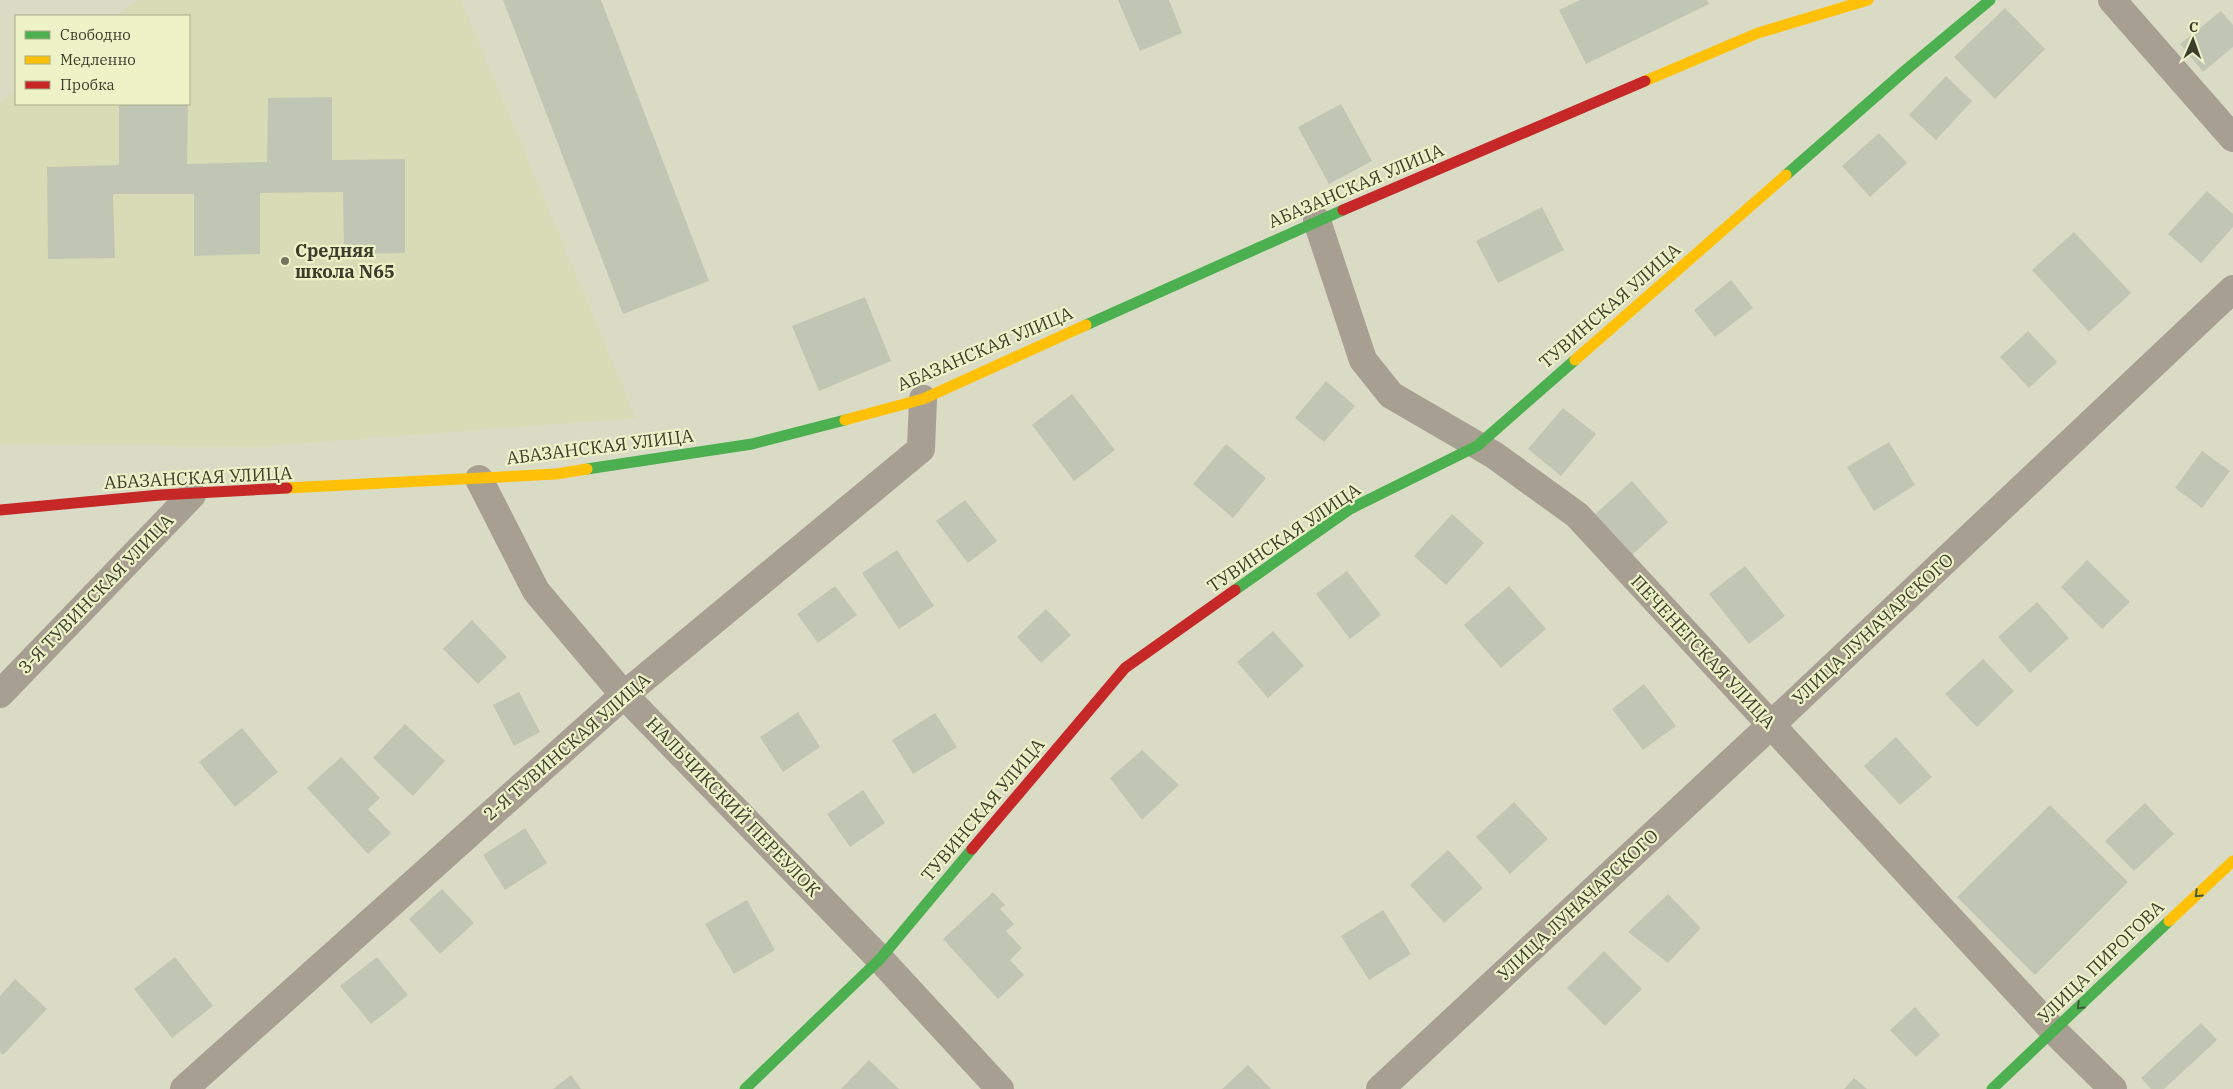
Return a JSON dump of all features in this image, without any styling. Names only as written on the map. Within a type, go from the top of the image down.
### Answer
[{"type":"street","name":"АБАЗАНСКАЯ УЛИЦА","points":[[0,510],[160,495],[192,495],[556,474],[752,444],[923,399],[1317,221],[1758,33],[1868,0]]},
{"type":"street","name":"ТУВИНСКАЯ УЛИЦА","points":[[745,1089],[880,959],[1125,668],[1350,510],[1477,446],[1900,75],[1990,0]]},
{"type":"street","points":[[2112,0],[2233,138]]},
{"type":"street","name":"ПЕЧЕНЕГСКАЯ УЛИЦА","points":[[1317,221],[1362,360],[1391,395],[1494,456],[1577,515],[2054,1031],[2113,1089]]},
{"type":"street","name":"УЛИЦА ЛУНАЧАРСКОГО","points":[[1380,1089],[1771,725],[2233,289]]},
{"type":"street","name":"2-Я ТУВИНСКАЯ УЛИЦА","points":[[184,1089],[624,695],[921,449],[923,399]]},
{"type":"street","name":"НАЛЬЧИКСКИЙ ПЕРЕУЛОК","points":[[479,479],[536,591],[624,695],[880,959],[1000,1089]]},
{"type":"street","name":"3-Я ТУВИНСКАЯ УЛИЦА","points":[[0,694],[192,495]]},
{"type":"street","name":"УЛИЦА ПИРОГОВА","points":[[1992,1089],[2233,861]]},
{"type":"shaded area","name":"Средняя школа N65","points":[[138,0],[461,0],[636,418],[253,447],[0,444],[0,103],[15,92],[15,105],[190,105],[190,15],[117,15]]},
{"type":"building","points":[[503,0],[601,0],[709,281],[623,314]]},
{"type":"building","points":[[1118,0],[1169,0],[1182,33],[1140,51]]},
{"type":"building","points":[[1580,0],[1707,0],[1709,4],[1586,64],[1559,10]]},
{"type":"building","points":[[2005,8],[2045,49],[1995,99],[1954,57]]},
{"type":"building","points":[[2221,11],[2233,25],[2233,47],[2203,72],[2180,44]]},
{"type":"building","points":[[1946,76],[1972,101],[1936,140],[1909,115]]},
{"type":"building","name":"Средняя школа N65","points":[[332,97],[332,160],[405,159],[405,253],[344,254],[343,192],[260,193],[260,254],[194,256],[194,194],[113,194],[115,258],[48,259],[47,167],[119,165],[119,105],[188,105],[187,164],[267,162],[268,98]]},
{"type":"building","points":[[1341,104],[1372,161],[1329,184],[1298,127]]},
{"type":"building","points":[[1879,133],[1907,163],[1870,197],[1842,166]]},
{"type":"building","points":[[2207,191],[2233,214],[2233,227],[2201,263],[2168,234]]},
{"type":"building","points":[[1542,207],[1564,250],[1498,283],[1476,241]]},
{"type":"building","points":[[2074,232],[2131,293],[2089,332],[2032,270]]},
{"type":"building","points":[[1731,280],[1753,308],[1715,337],[1694,310]]},
{"type":"building","points":[[865,297],[891,361],[819,391],[792,326]]},
{"type":"building","points":[[2028,331],[2057,362],[2029,388],[2000,357]]},
{"type":"building","points":[[1326,381],[1355,406],[1324,442],[1295,418]]},
{"type":"building","points":[[1072,394],[1115,450],[1074,481],[1032,425]]},
{"type":"building","points":[[1563,408],[1596,434],[1561,476],[1528,449]]},
{"type":"building","points":[[1889,442],[1915,485],[1874,511],[1847,467]]},
{"type":"building","points":[[1226,444],[1266,478],[1233,518],[1193,484]]},
{"type":"building","points":[[2202,451],[2230,471],[2202,508],[2175,488]]},
{"type":"building","points":[[1632,481],[1668,522],[1631,556],[1594,515]]},
{"type":"building","points":[[965,500],[997,541],[968,563],[936,521]]},
{"type":"building","points":[[1452,514],[1484,543],[1446,585],[1414,556]]},
{"type":"building","points":[[897,550],[934,606],[899,629],[862,573]]},
{"type":"building","points":[[2087,560],[2130,602],[2102,629],[2061,587]]},
{"type":"building","points":[[1745,566],[1785,616],[1749,644],[1709,594]]},
{"type":"building","points":[[1347,571],[1381,615],[1350,639],[1316,594]]},
{"type":"building","points":[[835,586],[857,615],[818,643],[797,614]]},
{"type":"building","points":[[1509,586],[1546,629],[1501,668],[1464,625]]},
{"type":"building","points":[[2037,602],[2069,638],[2030,673],[1998,637]]},
{"type":"building","points":[[1046,609],[1071,635],[1041,663],[1017,637]]},
{"type":"building","points":[[472,620],[507,657],[478,684],[443,649]]},
{"type":"building","points":[[1273,631],[1304,666],[1268,698],[1237,662]]},
{"type":"building","points":[[1983,659],[2014,691],[1977,727],[1945,694]]},
{"type":"building","points":[[1644,684],[1676,726],[1643,750],[1612,709]]},
{"type":"building","points":[[519,692],[540,732],[514,746],[493,705]]},
{"type":"building","points":[[798,712],[820,747],[783,772],[760,737]]},
{"type":"building","points":[[935,713],[957,747],[913,774],[892,740]]},
{"type":"building","points":[[405,724],[445,761],[413,796],[373,758]]},
{"type":"building","points":[[242,728],[278,772],[235,807],[199,762]]},
{"type":"building","points":[[1896,737],[1932,777],[1900,805],[1864,766]]},
{"type":"building","points":[[1142,750],[1179,785],[1142,820],[1110,778]]},
{"type":"building","points":[[341,757],[380,798],[368,809],[391,833],[368,854],[307,788]]},
{"type":"building","points":[[863,790],[885,823],[850,847],[827,814]]},
{"type":"building","points":[[1514,802],[1548,839],[1510,874],[1476,837]]},
{"type":"building","points":[[2145,803],[2174,834],[2134,871],[2105,841]]},
{"type":"building","points":[[2050,805],[2128,882],[2035,975],[1957,897]]},
{"type":"building","points":[[525,828],[547,863],[505,890],[483,855]]},
{"type":"building","points":[[1448,850],[1483,888],[1444,923],[1410,885]]},
{"type":"building","points":[[442,889],[474,923],[440,954],[409,919]]},
{"type":"building","points":[[993,892],[1005,905],[1000,909],[1014,924],[1006,931],[1022,948],[1010,960],[1024,975],[998,999],[943,939]]},
{"type":"building","points":[[1668,894],[1701,928],[1668,963],[1628,932]]},
{"type":"building","points":[[747,900],[775,950],[734,974],[705,924]]},
{"type":"building","points":[[1383,910],[1411,954],[1369,980],[1341,936]]},
{"type":"building","points":[[1604,951],[1642,989],[1605,1026],[1567,988]]},
{"type":"building","points":[[175,957],[213,1006],[172,1038],[134,989]]},
{"type":"building","points":[[377,957],[408,995],[371,1024],[340,986]]},
{"type":"building","points":[[15,979],[47,1009],[3,1055],[0,1052],[0,996]]},
{"type":"building","points":[[1915,1007],[1940,1035],[1916,1057],[1890,1030]]},
{"type":"building","points":[[2201,1023],[2217,1040],[2164,1089],[2151,1089],[2141,1078]]},
{"type":"building","points":[[869,1060],[899,1089],[841,1089]]},
{"type":"building","points":[[1248,1065],[1271,1089],[1222,1089]]},
{"type":"building","points":[[571,1075],[581,1089],[553,1089]]},
{"type":"building","points":[[1854,1078],[1867,1089],[1844,1089]]},
{"type":"traffic: fast","points":[[1786,175],[1907,69],[1990,0]]},
{"type":"traffic: fast","points":[[1086,325],[1343,210]]},
{"type":"traffic: fast","points":[[1235,590],[1350,509],[1477,446],[1575,360]]},
{"type":"traffic: fast","points":[[587,469],[752,444],[845,420]]},
{"type":"traffic: fast","points":[[745,1089],[880,959],[972,849]]},
{"type":"traffic: fast","points":[[1992,1089],[2169,921]]},
{"type":"traffic: slow","points":[[1645,81],[1758,33],[1868,0]]},
{"type":"traffic: slow","points":[[1575,360],[1786,175]]},
{"type":"traffic: slow","points":[[845,420],[923,399],[1086,325]]},
{"type":"traffic: slow","points":[[287,488],[556,474],[587,469]]},
{"type":"traffic: slow","points":[[2169,921],[2233,861]]},
{"type":"traffic: jam","points":[[1343,210],[1645,81]]},
{"type":"traffic: jam","points":[[0,510],[160,495],[287,488]]},
{"type":"traffic: jam","points":[[972,849],[1125,668],[1235,590]]},
{"type":"place","name":"Средняя школа N65","points":[[285,261]]}]
